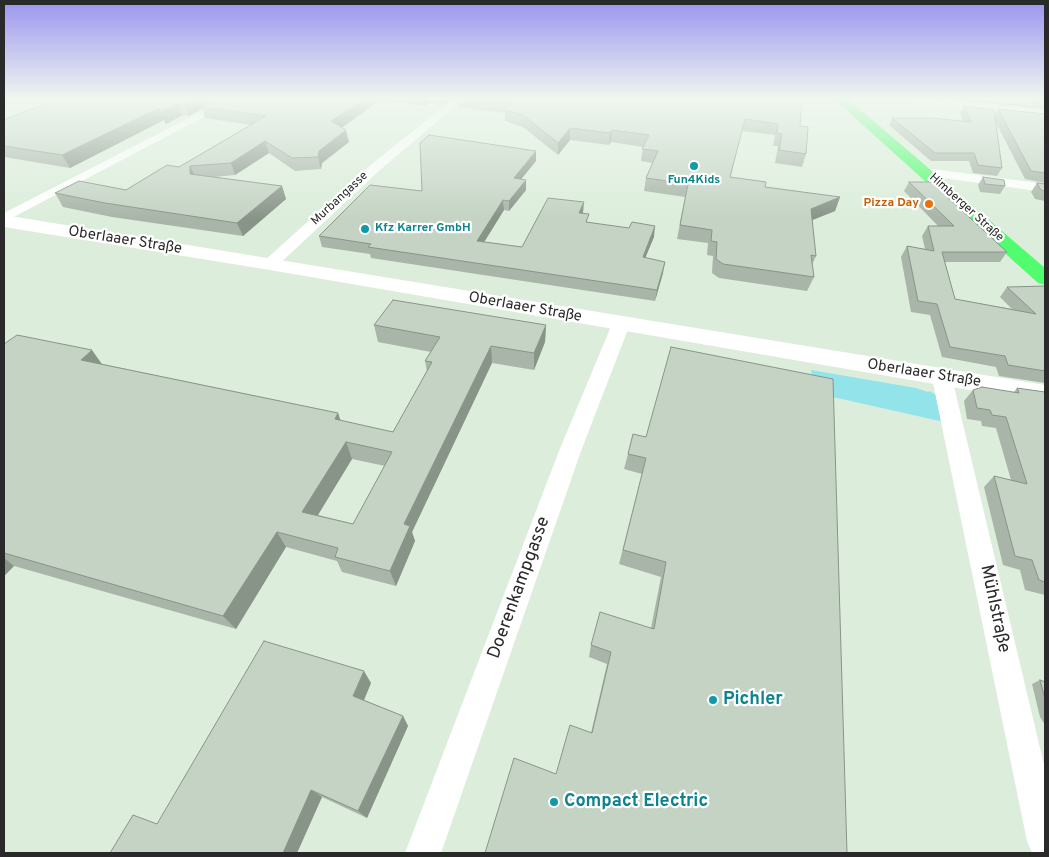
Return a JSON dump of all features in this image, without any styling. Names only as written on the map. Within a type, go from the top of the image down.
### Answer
[{"type":"main road","name":"Himberger Straße","points":[[888,139],[1042,273]]},
{"type":"main road","name":"Oberlaaer Straße","points":[[4,220],[1045,394]]},
{"type":"street","points":[[4,220],[156,139]]},
{"type":"street","name":"Murbangasse","points":[[270,264],[377,166],[410,139]]},
{"type":"street","points":[[925,172],[1045,188]]},
{"type":"street","name":"Doerenkampgasse","points":[[423,853],[570,451],[621,324]]},
{"type":"street","name":"Mühlstraße","points":[[942,378],[1038,770],[1045,840]]},
{"type":"shaded area","points":[[811,370],[930,391],[936,395],[944,422],[824,395]]},
{"type":"building","points":[[4,139],[95,139],[62,155],[4,146]]},
{"type":"building","points":[[227,139],[334,139],[319,151],[318,157],[292,158],[265,141],[231,163],[190,166],[190,174],[282,186],[237,223],[105,203],[55,193],[79,181],[126,190],[167,165],[179,167]]},
{"type":"building","points":[[425,139],[456,139],[536,151],[514,178],[526,180],[509,201],[503,200],[477,241],[522,247],[548,198],[584,202],[579,213],[589,214],[586,222],[629,228],[632,222],[655,226],[643,257],[665,262],[657,290],[368,247],[371,244],[319,236],[370,185],[422,191],[420,143]]},
{"type":"building","points":[[553,139],[561,139],[558,143]]},
{"type":"building","points":[[647,139],[740,139],[730,177],[766,182],[765,187],[840,197],[811,209],[816,256],[811,255],[814,277],[723,264],[716,259],[717,242],[711,241],[712,230],[680,225],[688,184],[646,178],[658,151],[642,149]]},
{"type":"building","points":[[781,139],[807,139],[806,154],[779,150]]},
{"type":"building","points":[[918,139],[998,139],[1002,168],[978,165],[974,153],[935,153]]},
{"type":"building","points":[[1014,139],[1045,139],[1045,173],[1031,171]]},
{"type":"building","points":[[983,177],[1004,180],[1005,186],[985,184]]},
{"type":"building","points":[[909,182],[931,182],[1007,252],[942,252],[955,299],[1036,314],[1007,287],[1045,286],[1045,371],[1008,365],[1005,356],[950,347],[937,304],[918,301],[907,246],[934,251],[928,226],[954,226]]},
{"type":"building","points":[[1037,183],[1045,184],[1045,191],[1041,190]]},
{"type":"building","points":[[393,300],[546,325],[534,353],[491,346],[404,524],[410,526],[390,571],[335,557],[338,548],[277,532],[223,616],[4,553],[4,344],[17,335],[92,350],[81,360],[338,413],[335,419],[393,432],[432,362],[425,361],[440,337],[374,325]],"holes":[[[346,442],[392,452],[353,524],[302,512]]]},
{"type":"building","points":[[671,347],[833,379],[847,853],[485,853],[514,758],[556,774],[570,725],[592,733],[611,652],[591,645],[600,612],[654,629],[666,562],[623,550],[646,458],[628,454],[633,434],[646,437]]},
{"type":"building","points":[[982,387],[1019,393],[1017,388],[1045,392],[1045,582],[1039,580],[1032,560],[1015,556],[994,476],[1027,484],[1006,417],[992,415],[990,410],[977,408],[973,390]]},
{"type":"building","points":[[264,641],[364,671],[353,696],[403,716],[358,811],[311,790],[283,853],[110,853],[133,815],[157,824]]},
{"type":"building","points":[[1040,680],[1045,682],[1045,699]]},
{"type":"place","name":"Fun4Kids","points":[[694,166]]},
{"type":"place","name":"Pizza Day","points":[[929,204]]},
{"type":"place","name":"Kfz Karrer GmbH","points":[[365,229]]},
{"type":"place","name":"Pichler","points":[[713,700]]},
{"type":"place","name":"Compact Electric","points":[[554,802]]}]
